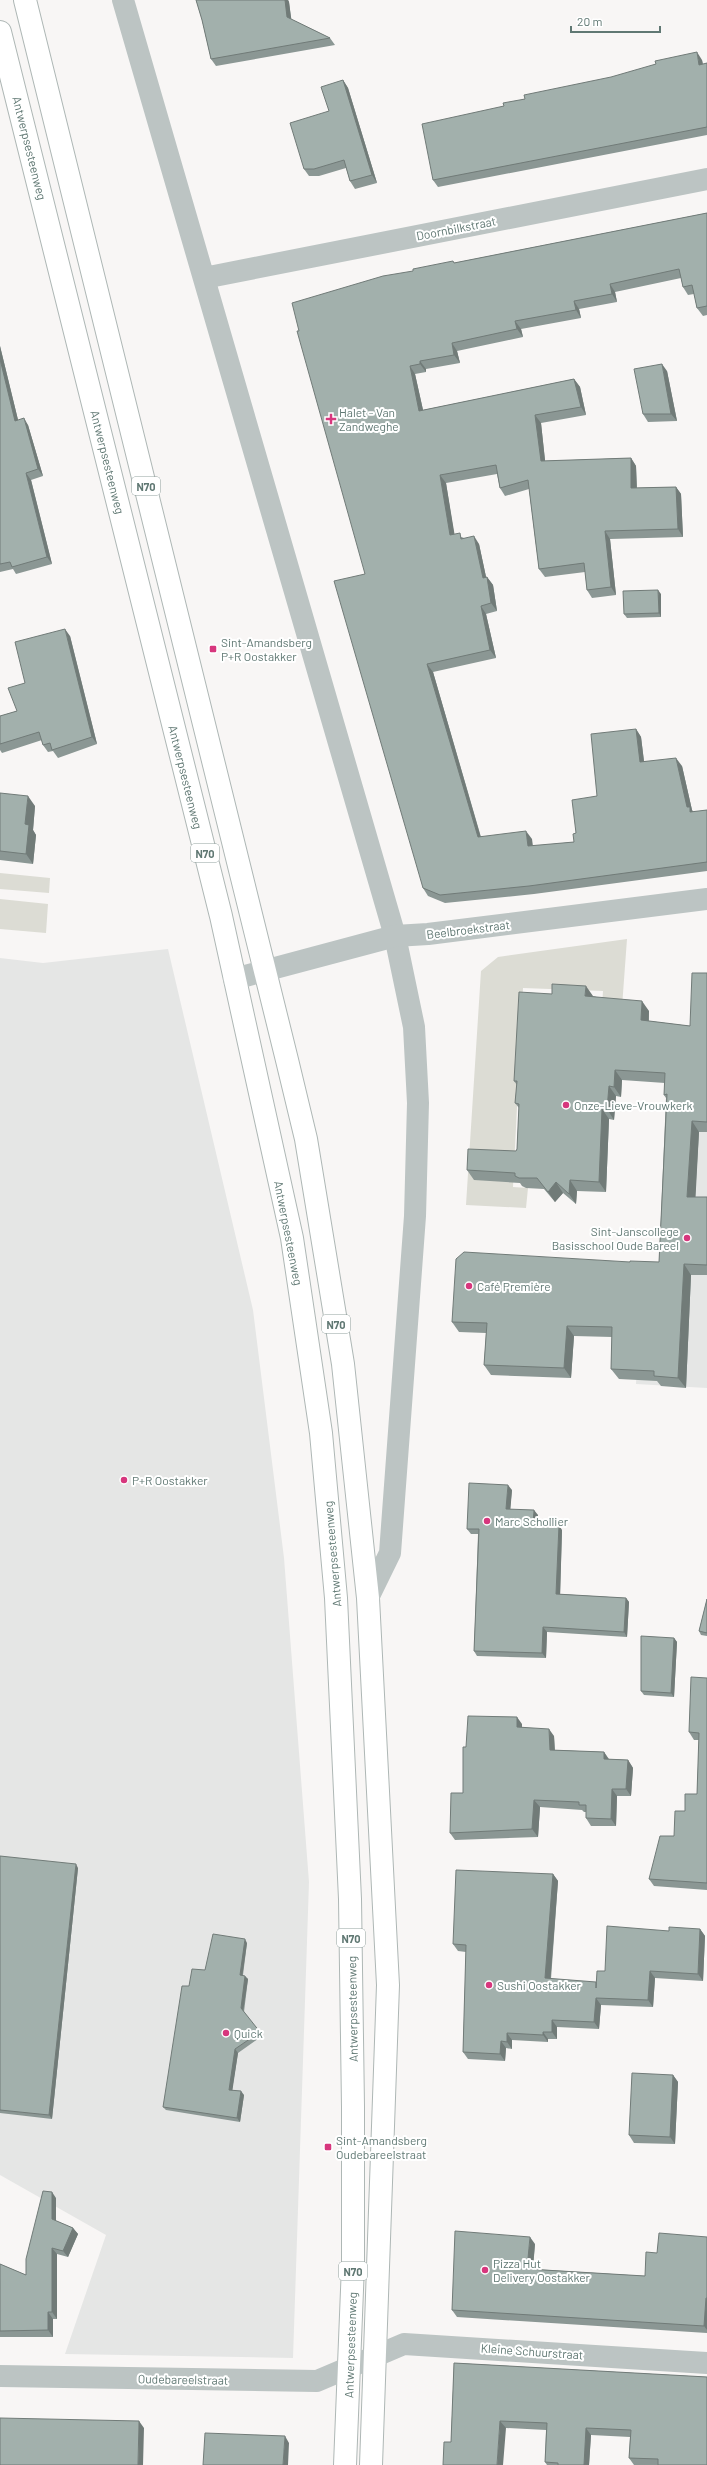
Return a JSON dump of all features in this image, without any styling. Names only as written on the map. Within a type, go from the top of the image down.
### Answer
[{"type":"main road","name":"Antwerpsesteenweg","points":[[25,0],[306,1139],[343,1364],[368,1598],[388,1985],[362,2361],[345,2465]]},
{"type":"main road","name":"Antwerpsesteenweg","points":[[0,32],[221,916],[292,1238],[321,1433],[333,1548],[340,1660],[350,1907],[354,2107],[352,2277],[362,2361],[370,2465]]},
{"type":"street","name":"Antwerpsesteenweg","points":[[123,0],[395,936],[414,1027],[418,1103],[416,1216],[390,1553],[368,1598]]},
{"type":"street","name":"Doornbilkstraat","points":[[204,278],[707,179]]},
{"type":"street","name":"Beelbroekstraat","points":[[234,979],[266,972],[395,936],[443,932],[707,899]]},
{"type":"street","name":"Kleine Schuurstraat","points":[[362,2361],[404,2344],[424,2344],[707,2363]]},
{"type":"street","name":"Oudebareelstraat","points":[[0,2376],[317,2382],[362,2361]]},
{"type":"shaded area","points":[[0,873],[50,878],[49,893],[0,889]]},
{"type":"shaded area","points":[[0,899],[48,904],[46,933],[0,929]]},
{"type":"shaded area","points":[[627,939],[622,1007],[602,1006],[603,991],[523,988],[513,1187],[528,1188],[526,1208],[466,1205],[481,971],[498,957]]},
{"type":"shaded area","points":[[168,949],[253,1310],[284,1558],[309,1882],[293,2358],[65,2354],[106,2235],[0,2175],[0,958],[43,963]]},
{"type":"shaded area","name":"Sint-Janscollege Basisschool Oude Bareel","points":[[674,1104],[707,1105],[707,1388],[636,1384],[639,1318],[665,1272]]},
{"type":"building","points":[[196,0],[285,0],[287,17],[330,38],[211,59]]},
{"type":"building","points":[[697,52],[699,65],[707,63],[707,127],[433,180],[422,124],[504,106],[503,103],[525,99],[524,95],[611,77],[656,64],[655,61]]},
{"type":"building","points":[[343,80],[372,175],[350,181],[344,160],[314,169],[304,169],[290,123],[329,111],[321,87]]},
{"type":"building","points":[[707,213],[707,306],[697,308],[692,285],[683,287],[679,269],[610,284],[612,294],[574,301],[576,310],[515,321],[517,329],[452,343],[454,355],[420,361],[420,364],[410,366],[419,411],[574,379],[581,407],[535,415],[541,461],[631,458],[631,488],[676,487],[678,529],[605,531],[611,587],[587,590],[584,563],[539,569],[528,480],[500,488],[496,465],[440,475],[450,535],[460,533],[461,539],[474,536],[483,578],[487,577],[491,603],[481,606],[490,650],[427,664],[478,837],[526,831],[528,846],[574,842],[573,834],[576,833],[572,800],[597,796],[591,734],[636,729],[640,762],[676,758],[687,807],[690,807],[690,812],[707,810],[707,862],[529,886],[440,895],[423,888],[334,581],[365,574],[297,331],[299,331],[292,303],[383,276],[413,271],[413,269],[453,261],[454,263]]},
{"type":"building","points":[[0,359],[15,421],[24,418],[38,469],[26,473],[47,557],[12,567],[10,562],[0,564]]},
{"type":"building","points":[[662,364],[671,414],[643,414],[634,369]]},
{"type":"building","points":[[658,590],[659,613],[624,614],[623,591]]},
{"type":"building","points":[[65,629],[92,737],[52,750],[50,743],[43,745],[39,732],[0,744],[0,716],[17,711],[8,688],[25,683],[15,642]]},
{"type":"building","points":[[0,793],[28,796],[25,824],[29,825],[26,854],[0,851]]},
{"type":"building","points":[[692,973],[707,973],[707,1122],[692,1121],[687,1197],[707,1197],[707,1265],[684,1264],[678,1378],[654,1376],[654,1371],[611,1369],[612,1327],[567,1326],[564,1368],[484,1365],[487,1323],[452,1322],[456,1259],[464,1252],[630,1262],[659,1262],[667,1094],[664,1095],[665,1073],[615,1070],[614,1087],[609,1086],[607,1109],[602,1109],[599,1182],[570,1180],[569,1194],[556,1182],[548,1192],[537,1178],[519,1178],[515,1176],[515,1173],[467,1170],[468,1149],[516,1151],[517,1149],[519,1104],[515,1103],[517,1081],[514,1081],[519,992],[552,994],[552,984],[586,986],[585,996],[642,1001],[641,1020],[690,1026]]},
{"type":"building","points":[[469,1483],[508,1485],[506,1509],[534,1510],[533,1524],[559,1525],[556,1594],[626,1598],[624,1632],[543,1627],[542,1653],[474,1651],[479,1529],[467,1529]]},
{"type":"building","points":[[707,1599],[707,1633],[699,1631]]},
{"type":"building","points":[[641,1636],[674,1638],[671,1693],[641,1691]]},
{"type":"building","points":[[691,1677],[707,1678],[707,1883],[649,1879],[660,1836],[674,1836],[675,1811],[685,1811],[685,1794],[697,1794],[699,1733],[689,1732]]},
{"type":"building","points":[[468,1716],[517,1717],[517,1727],[549,1729],[550,1750],[604,1752],[604,1759],[628,1760],[626,1789],[612,1789],[611,1819],[586,1818],[586,1805],[579,1805],[579,1802],[534,1800],[532,1829],[450,1833],[451,1793],[463,1793],[463,1747],[466,1747]]},
{"type":"building","points":[[0,1856],[76,1864],[49,2115],[0,2110]]},
{"type":"building","points":[[456,1870],[553,1874],[545,1978],[596,1982],[596,1988],[597,1971],[605,1971],[607,1926],[669,1931],[669,1927],[700,1929],[698,1974],[650,1971],[648,2000],[596,1998],[594,2022],[552,2020],[552,2032],[543,2032],[543,2035],[507,2033],[507,2042],[501,2041],[500,2054],[463,2052],[466,1945],[453,1944]]},
{"type":"building","points":[[213,1934],[245,1939],[240,1975],[245,1976],[241,2008],[260,2032],[235,2049],[229,2090],[241,2091],[237,2118],[163,2107],[182,1986],[189,1986],[192,1969],[205,1970]]},
{"type":"building","points":[[632,2073],[673,2075],[670,2137],[629,2135]]},
{"type":"building","points":[[43,2191],[52,2192],[52,2219],[73,2228],[63,2251],[52,2248],[52,2312],[48,2312],[48,2330],[0,2331],[0,2264],[26,2275],[26,2259]]},
{"type":"building","points":[[455,2231],[530,2237],[527,2269],[645,2276],[646,2252],[657,2253],[659,2233],[707,2237],[707,2298],[704,2326],[452,2310]]},
{"type":"building","points":[[454,2363],[707,2377],[707,2465],[658,2465],[658,2459],[629,2458],[631,2430],[586,2428],[584,2465],[558,2465],[558,2463],[545,2462],[547,2423],[500,2421],[497,2465],[443,2465],[444,2442],[451,2442]]},
{"type":"building","points":[[0,2418],[139,2421],[138,2465],[0,2465]]},
{"type":"building","points":[[205,2433],[285,2436],[283,2465],[203,2465]]},
{"type":"place","name":"Halet - Van Zandweghe","points":[[331,419]]},
{"type":"place","name":"Sint-Amandsberg P+R Oostakker","points":[[213,649]]},
{"type":"place","name":"Onze-Lieve-Vrouwkerk","points":[[566,1105]]},
{"type":"place","name":"Sint-Janscollege Basisschool Oude Bareel","points":[[687,1238]]},
{"type":"place","name":"Café Première","points":[[469,1286]]},
{"type":"place","name":"P+R Oostakker","points":[[124,1480]]},
{"type":"place","name":"Marc Schollier","points":[[487,1521]]},
{"type":"place","name":"Sushi Oostakker","points":[[489,1985]]},
{"type":"place","name":"Quick","points":[[226,2033]]},
{"type":"place","name":"Sint-Amandsberg Oudebareelstraat","points":[[328,2147]]},
{"type":"place","name":"Pizza Hut Delivery Oostakker","points":[[485,2270]]}]
